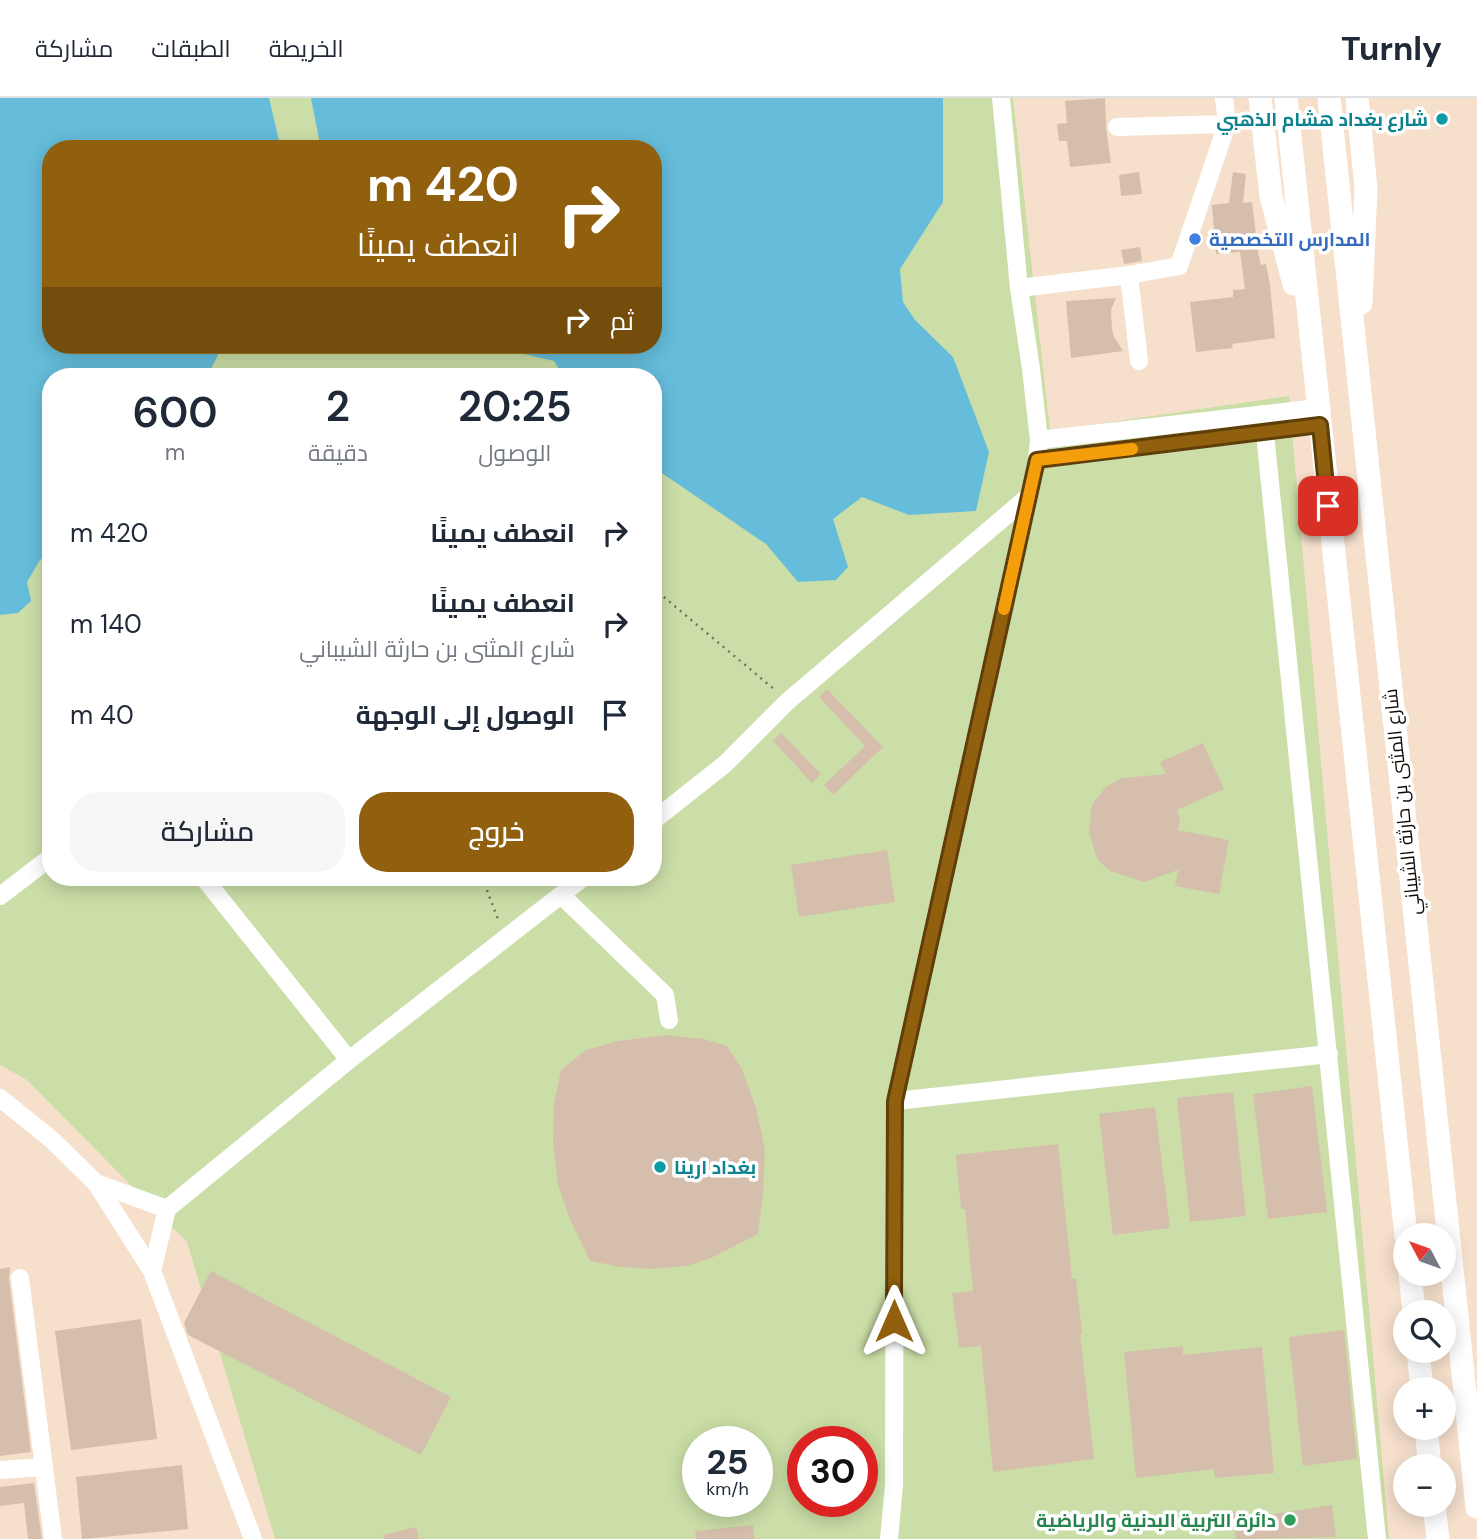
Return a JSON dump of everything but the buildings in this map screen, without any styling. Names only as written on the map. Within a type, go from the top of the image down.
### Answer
[{"type":"main road","points":[[1260,98],[1271,196],[1313,362]]},
{"type":"main road","points":[[1286,98],[1405,1223]]},
{"type":"main road","name":"شارع المثنى بن حارثة الشيباني","points":[[1329,98],[1477,1507]]},
{"type":"main road","points":[[1357,98],[1366,188],[1358,390]]},
{"type":"main road","points":[[1435,1517],[1438,1539]]},
{"type":"street","points":[[889,1539],[894,1485],[895,1101],[1037,460],[1039,440],[1018,288],[1001,98]]},
{"type":"street","points":[[1018,288],[1129,275],[1179,266],[1227,124],[1224,98]]},
{"type":"street","points":[[1117,127],[1227,124]]},
{"type":"street","points":[[1129,275],[1139,361]]},
{"type":"street","points":[[1039,440],[1319,417]]},
{"type":"street","points":[[1037,460],[1264,423]]},
{"type":"street","points":[[1264,423],[1377,1539]]},
{"type":"street","points":[[662,814],[725,764],[788,701],[1029,496]]},
{"type":"street","points":[[0,895],[42,864]]},
{"type":"street","points":[[210,886],[349,1060]]},
{"type":"street","points":[[152,1271],[167,1209],[349,1060],[572,886]]},
{"type":"street","points":[[561,895],[665,995],[669,1020]]},
{"type":"street","points":[[895,1101],[1329,1054]]},
{"type":"street","points":[[0,1098],[51,1139],[96,1183],[152,1271],[253,1539]]},
{"type":"street","points":[[96,1183],[167,1209]]},
{"type":"street","points":[[20,1278],[53,1539]]},
{"type":"street","points":[[0,1470],[44,1467]]},
{"type":"path","points":[[662,596],[788,701]]},
{"type":"path","points":[[486,886],[506,938]]},
{"type":"green space","points":[[0,98],[1013,98],[1050,431],[1289,396],[1389,1539],[275,1539],[187,1242],[27,1080],[0,1065]]},
{"type":"water","points":[[0,98],[269,98],[279,140],[42,140],[42,354],[218,354],[211,368],[42,368],[42,559],[27,582],[31,601],[18,613],[0,615]]},
{"type":"water","points":[[311,98],[943,98],[943,202],[900,269],[903,302],[915,320],[953,357],[989,452],[976,511],[909,515],[862,497],[833,519],[848,567],[836,580],[798,582],[766,544],[662,473],[662,368],[558,368],[554,361],[524,354],[662,354],[662,140],[319,140]]},
{"type":"slow traffic","points":[[1004,609],[1037,460],[1132,449]]},
{"type":"place","name":"شارع بغداد هشام الذهبي","points":[[1442,119]]},
{"type":"place","name":"المدارس التخصصية","points":[[1195,239]]},
{"type":"place","name":"بغداد ارينا","points":[[660,1167]]},
{"type":"place","name":"دائرة التربية البدنية والرياضية","points":[[1290,1520]]},
{"type":"route","points":[[894,1321],[895,1101],[1037,460],[1320,425],[1328,506]]}]
